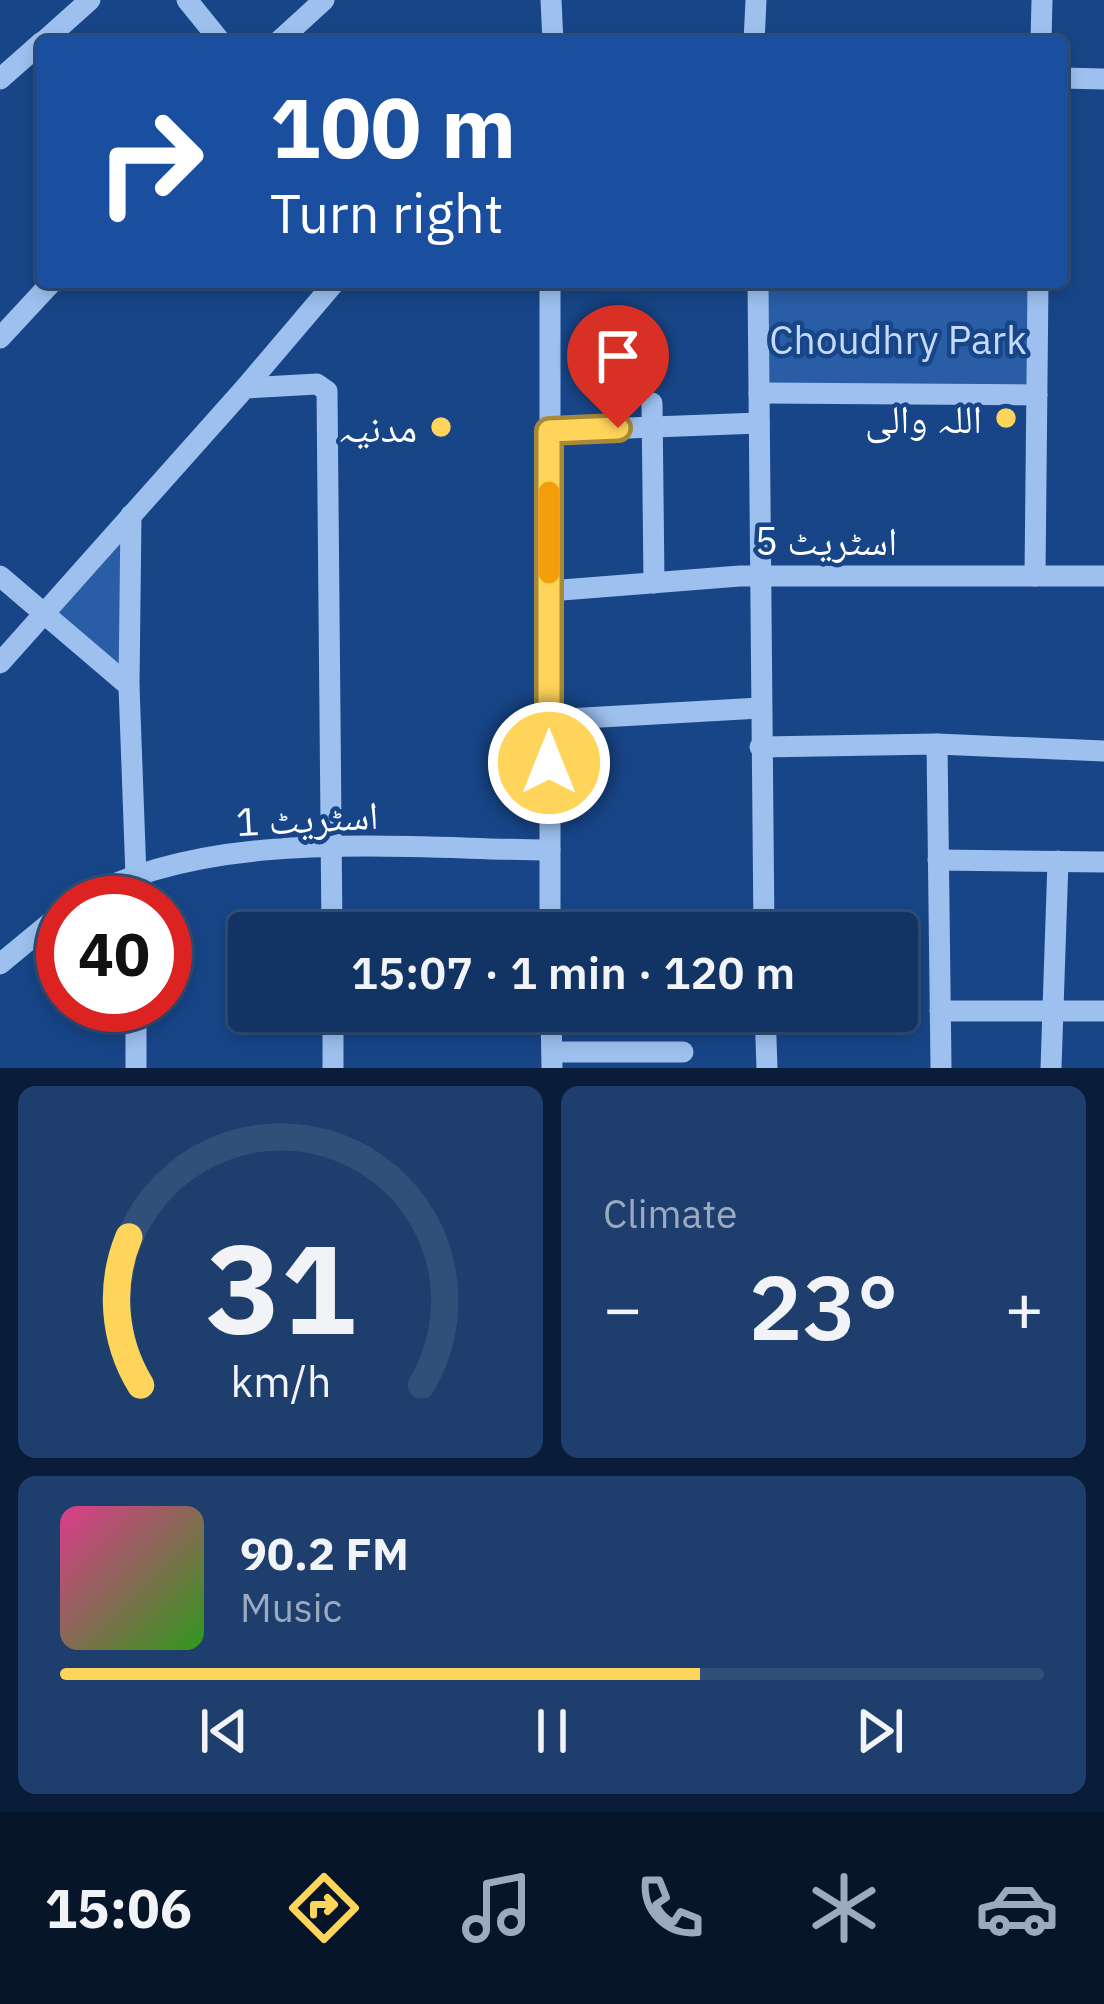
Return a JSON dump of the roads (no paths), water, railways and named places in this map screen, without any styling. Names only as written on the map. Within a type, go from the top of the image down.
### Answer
[{"type":"street","points":[[49,36],[89,0]]},
{"type":"street","points":[[187,0],[216,36]]},
{"type":"street","points":[[285,36],[324,0]]},
{"type":"street","points":[[551,0],[553,36]]},
{"type":"street","points":[[754,36],[756,0]]},
{"type":"street","points":[[1041,36],[1042,0]]},
{"type":"street","points":[[0,79],[36,47]]},
{"type":"street","points":[[1068,78],[1104,79]]},
{"type":"street","points":[[0,338],[46,288]]},
{"type":"street","points":[[0,663],[330,288]]},
{"type":"street","points":[[550,288],[550,912]]},
{"type":"street","points":[[758,288],[764,912]]},
{"type":"street","points":[[1035,576],[1038,288]]},
{"type":"street","points":[[245,388],[317,384],[327,391],[332,912]]},
{"type":"street","points":[[759,393],[1036,395]]},
{"type":"street","points":[[652,403],[654,583]]},
{"type":"street","points":[[549,431],[759,423]]},
{"type":"street","points":[[131,514],[129,686],[137,874]]},
{"type":"street","points":[[0,576],[42,617],[129,686]]},
{"type":"street","name":"اسٹریٹ 5","points":[[549,592],[759,576],[1104,577]]},
{"type":"street","points":[[549,720],[760,708]]},
{"type":"street","points":[[760,747],[937,744],[1104,751]]},
{"type":"street","points":[[937,744],[941,1068]]},
{"type":"street","name":"اسٹریٹ 1","points":[[133,876],[190,861],[332,849],[550,850]]},
{"type":"street","points":[[938,860],[1104,862]]},
{"type":"street","points":[[1051,1068],[1058,861]]},
{"type":"street","points":[[0,964],[36,934]]},
{"type":"street","points":[[940,1010],[1104,1011]]},
{"type":"street","points":[[136,1032],[136,1068]]},
{"type":"street","points":[[333,1032],[333,1068]]},
{"type":"street","points":[[765,1032],[766,1068]]},
{"type":"street","points":[[552,1060],[683,1052]]},
{"type":"place","name":"اللہ والی","points":[[1006,418]]},
{"type":"place","name":"مدنیہ","points":[[441,427]]},
{"type":"park label","name":"Choudhry Park","points":[[898,339]]}]
